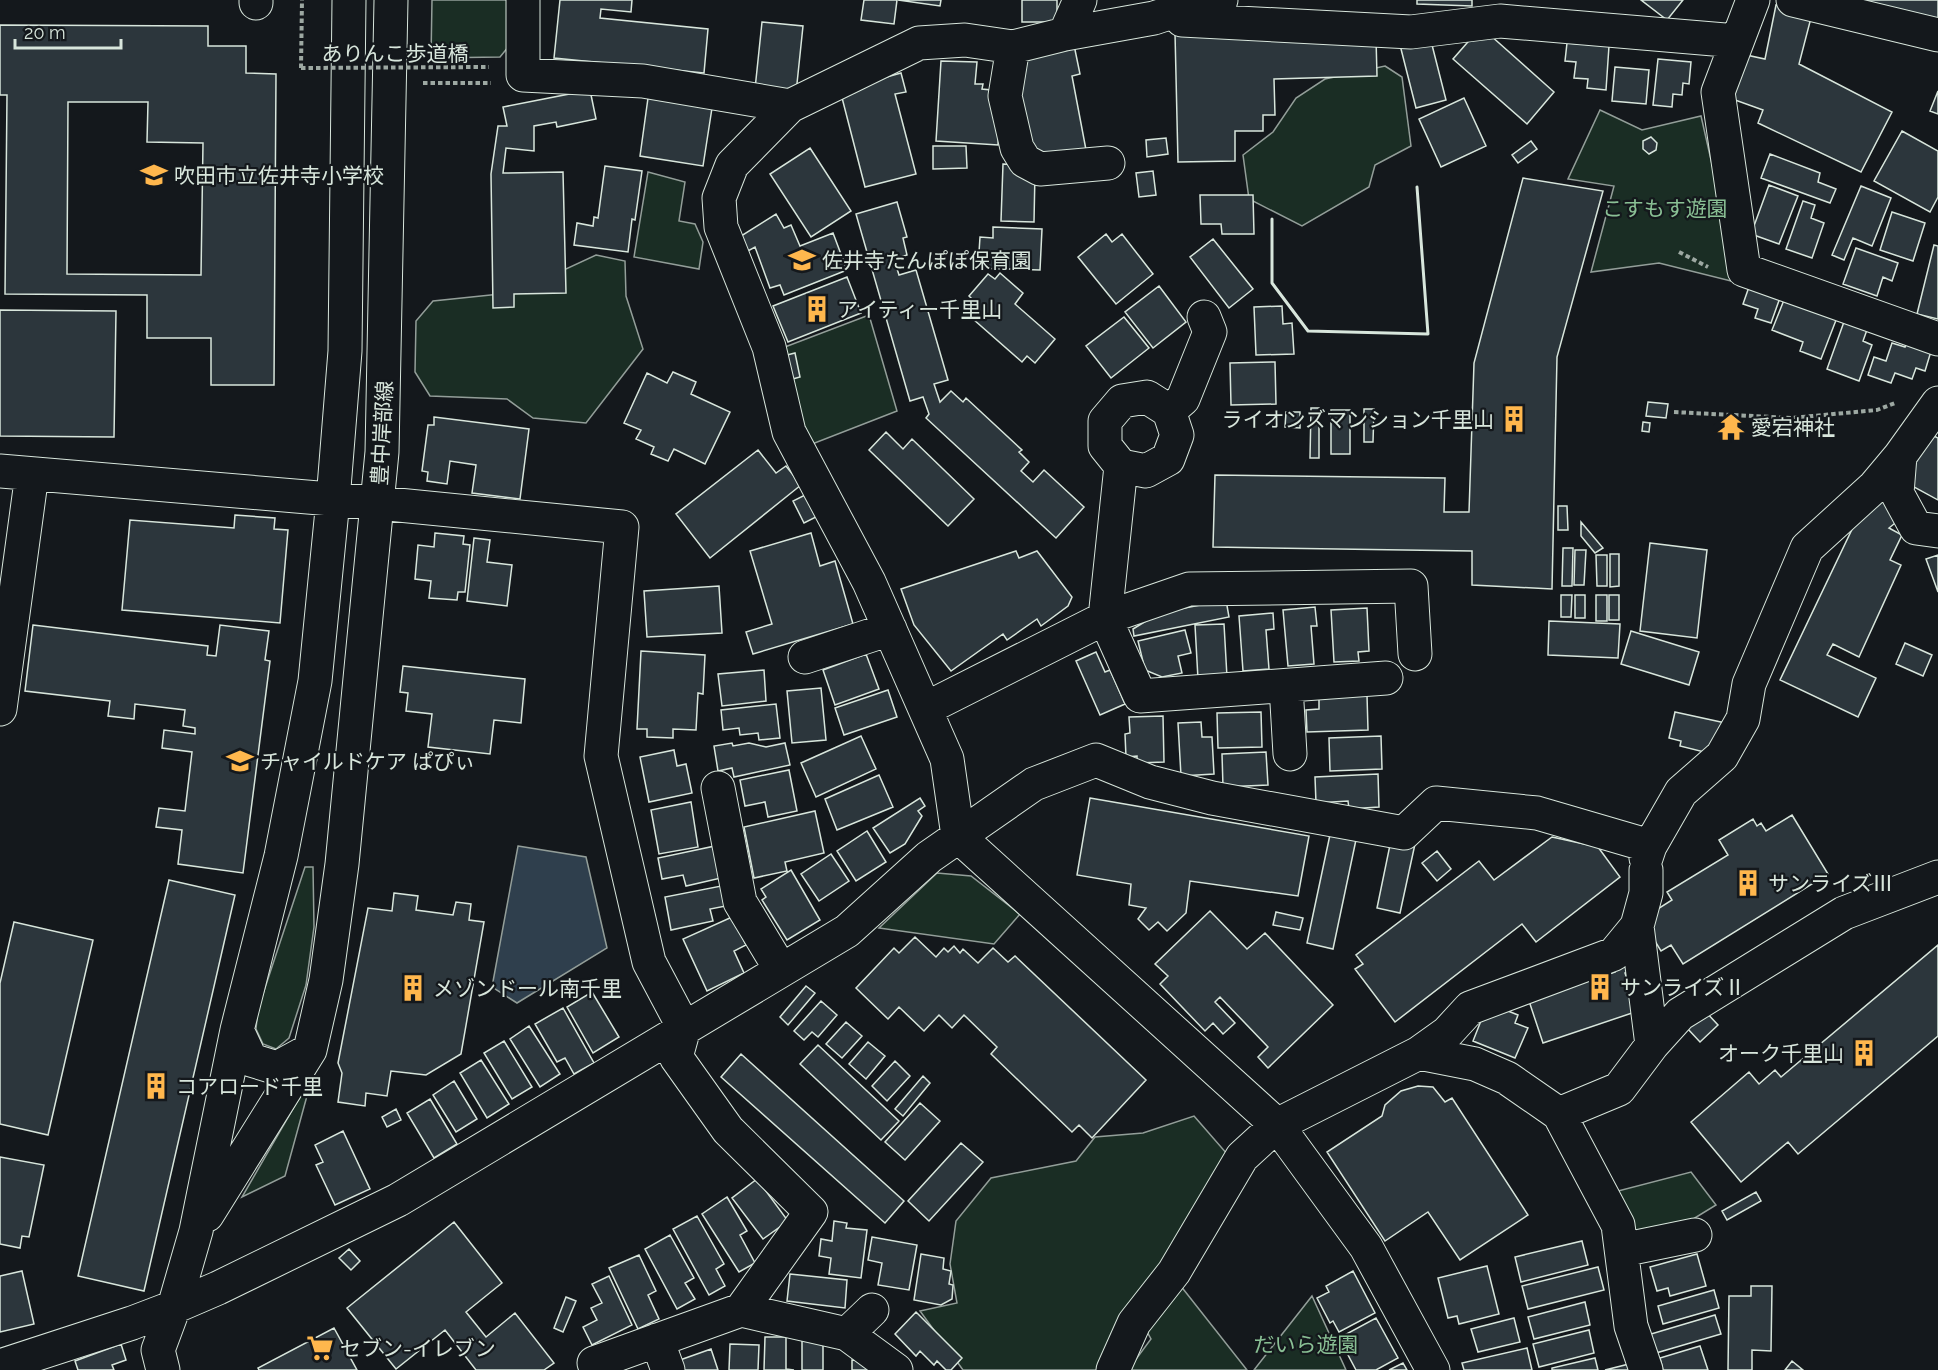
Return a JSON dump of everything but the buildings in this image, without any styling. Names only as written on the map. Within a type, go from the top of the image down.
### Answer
[{"type":"street","name":"豊中岸部線","points":[[196,1232],[237,1030],[281,856],[315,681],[345,351],[349,0]]},
{"type":"street","name":"豊中岸部線","points":[[196,1232],[310,1050],[326,980],[342,864],[378,503],[386,352],[391,0]]},
{"type":"street","points":[[523,0],[523,75],[643,81],[790,106]]},
{"type":"street","points":[[1065,34],[1080,0]]},
{"type":"street","points":[[1221,0],[1154,18],[1065,34],[1013,47],[965,40],[919,43],[790,106],[732,165],[719,198],[721,227],[769,347],[789,432],[869,582],[947,759],[957,836],[1277,1125],[1366,1247],[1433,1370]]},
{"type":"street","points":[[1753,0],[1718,92],[1744,270],[1938,339]]},
{"type":"street","points":[[1793,0],[1938,35]]},
{"type":"street","points":[[1154,18],[1411,32],[1500,21],[1737,41]]},
{"type":"street","points":[[1013,47],[1005,96],[1017,148],[1025,161],[1040,170],[1108,163]]},
{"type":"street","points":[[1170,411],[1183,399],[1210,332],[1204,317]]},
{"type":"street","points":[[1147,397],[1170,411],[1177,435],[1168,459],[1146,471],[1121,466],[1105,446],[1105,421],[1122,401],[1147,397]]},
{"type":"street","points":[[1652,1045],[1637,926],[1646,892],[1647,858],[1681,792],[1722,756],[1743,719],[1749,684],[1807,548],[1874,487],[1900,456],[1938,403]]},
{"type":"street","points":[[1900,456],[1897,493],[1916,528],[1938,531]]},
{"type":"street","points":[[1121,466],[1105,618],[1140,696],[1386,678]]},
{"type":"street","points":[[0,471],[378,503],[622,527],[601,756],[650,962],[684,1028],[676,1057],[728,1130],[811,1212],[741,1310]]},
{"type":"street","points":[[0,709],[32,474]]},
{"type":"street","points":[[925,709],[1105,618],[1189,589],[1411,586],[1415,654]]},
{"type":"street","points":[[805,657],[890,629]]},
{"type":"street","points":[[1287,686],[1290,754]]},
{"type":"street","points":[[0,1366],[174,1307],[218,1288],[398,1200],[847,931],[929,857],[1034,784],[1096,760],[1150,782],[1212,798],[1404,833],[1436,803],[1536,813],[1647,858]]},
{"type":"street","points":[[718,789],[740,902],[781,970]]},
{"type":"street","points":[[1559,1114],[1619,1089],[1652,1045],[1680,1014],[1844,913],[1938,877]]},
{"type":"street","points":[[1113,1370],[1134,1323],[1174,1272],[1242,1157],[1277,1125],[1419,1053],[1447,1034],[1470,1008],[1614,954],[1637,926]]},
{"type":"street","points":[[237,1030],[251,1060],[278,1068],[310,1050]]},
{"type":"street","points":[[1419,1053],[1475,1064],[1507,1078],[1559,1114],[1618,1225],[1631,1326],[1646,1370]]},
{"type":"street","points":[[163,1370],[158,1350],[174,1307],[196,1232]]},
{"type":"street","points":[[1622,1250],[1695,1235]]},
{"type":"street","points":[[594,1363],[741,1310],[847,1335],[896,1370]]},
{"type":"street","points":[[847,1335],[872,1311]]},
{"type":"street","points":[[657,1340],[668,1370]]},
{"type":"path","name":"ありんこ歩道橋","points":[[302,0],[301,68],[489,67]]},
{"type":"path","points":[[423,83],[490,84]]},
{"type":"path","points":[[1674,412],[1791,418],[1877,410],[1896,402]]},
{"type":"green space","points":[[432,0],[509,0],[509,46],[500,57],[431,58]]},
{"type":"green space","points":[[1385,66],[1402,77],[1411,146],[1375,165],[1369,187],[1302,226],[1249,199],[1243,155],[1273,132],[1296,98],[1325,79]]},
{"type":"green space","name":"こすもす遊園","points":[[1600,110],[1642,130],[1701,116],[1739,283],[1659,263],[1591,272],[1614,186],[1568,179]]},
{"type":"green space","points":[[648,172],[685,182],[679,221],[695,224],[703,242],[699,269],[634,257]]},
{"type":"green space","points":[[596,255],[625,261],[626,296],[643,349],[586,423],[533,418],[507,399],[430,396],[415,372],[416,321],[433,301],[548,289],[555,274]]},
{"type":"green space","points":[[869,315],[897,411],[807,446],[777,350]]},
{"type":"green space","points":[[305,867],[313,867],[314,927],[306,985],[289,1038],[276,1049],[263,1044],[256,1029],[258,1009]]},
{"type":"green space","points":[[937,873],[971,876],[1020,914],[994,944],[879,928]]},
{"type":"green space","points":[[313,1074],[285,1176],[242,1197]]},
{"type":"green space","points":[[1194,1116],[1228,1155],[1099,1370],[963,1370],[920,1311],[957,1303],[950,1264],[956,1221],[991,1178],[1076,1161],[1095,1137],[1143,1133]]},
{"type":"green space","points":[[1691,1172],[1716,1205],[1685,1224],[1633,1235],[1618,1191]]},
{"type":"green space","points":[[1180,1285],[1247,1370],[1128,1370],[1151,1339],[1145,1328]]},
{"type":"green space","name":"だいら遊園","points":[[1312,1296],[1346,1370],[1254,1370]]},
{"type":"water","points":[[518,846],[586,857],[607,948],[517,1003],[492,987]]},
{"type":"wall","points":[[1272,219],[1272,283],[1308,331],[1428,334],[1417,187]]},
{"type":"place","name":"吹田市立佐井寺小学校","points":[[154,175]]},
{"type":"place","name":"佐井寺たんぽぽ保育園","points":[[802,260]]},
{"type":"place","name":"アイティー千里山","points":[[817,309]]},
{"type":"place","name":"ライオンズマンション千里山","points":[[1514,419]]},
{"type":"place","name":"愛宕神社","points":[[1731,427]]},
{"type":"place","name":"チャイルドケア ぱぴぃ","points":[[240,761]]},
{"type":"place","name":"サンライズⅢ","points":[[1748,883]]},
{"type":"place","name":"サンライズⅡ","points":[[1600,987]]},
{"type":"place","name":"メゾンドール南千里","points":[[413,988]]},
{"type":"place","name":"オーク千里山","points":[[1864,1053]]},
{"type":"place","name":"コアロード千里","points":[[156,1086]]},
{"type":"place","name":"セブン-イレブン","points":[[320,1348]]}]
